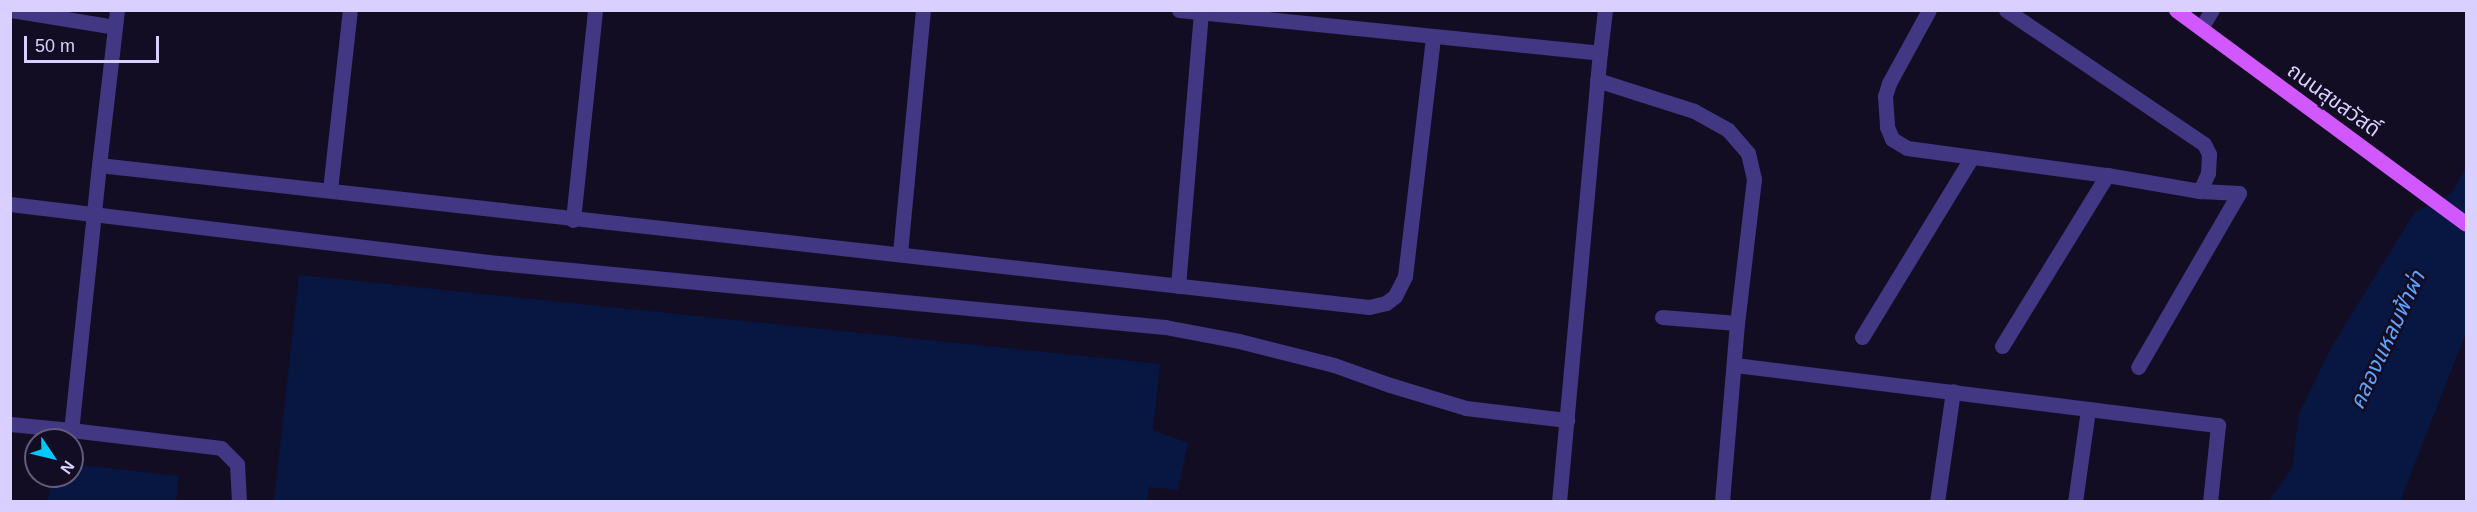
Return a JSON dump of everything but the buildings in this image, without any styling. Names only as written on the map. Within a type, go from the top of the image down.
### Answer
[{"type":"main road","name":"ถนนสุขสวัสดิ์","points":[[2176,10],[2466,224]]},
{"type":"street","points":[[10,10],[115,27]]},
{"type":"street","points":[[71,428],[92,214],[117,10]]},
{"type":"street","points":[[330,190],[350,10]]},
{"type":"street","points":[[573,220],[595,10]]},
{"type":"street","points":[[900,253],[923,10]]},
{"type":"street","points":[[1179,10],[1433,38],[1600,53]]},
{"type":"street","points":[[1929,10],[1889,83],[1885,106],[1887,127],[1892,139],[1907,148],[2107,175],[2200,191],[2239,193],[2138,367]]},
{"type":"street","points":[[2006,10],[2204,144],[2209,154],[2208,172],[2200,191]]},
{"type":"street","points":[[2201,28],[2212,10]]},
{"type":"street","points":[[1178,286],[1201,13]]},
{"type":"street","points":[[1559,501],[1597,80],[1608,14]]},
{"type":"street","points":[[99,165],[573,220],[900,253],[1369,307],[1386,303],[1395,296],[1405,276],[1433,38]]},
{"type":"street","points":[[1597,80],[1694,111],[1728,130],[1748,153],[1754,179],[1737,323],[1722,501]]},
{"type":"street","points":[[1862,337],[1972,157]]},
{"type":"street","points":[[2002,346],[2107,175]]},
{"type":"street","points":[[10,204],[488,262],[1164,327],[1239,341],[1334,364],[1390,385],[1466,408],[1567,420]]},
{"type":"street","points":[[1662,318],[1737,323]]},
{"type":"street","points":[[1735,365],[2218,424],[2210,501]]},
{"type":"street","points":[[1937,501],[1953,391]]},
{"type":"street","points":[[2075,501],[2088,409]]},
{"type":"street","points":[[10,424],[51,428]]},
{"type":"street","points":[[84,432],[221,448],[237,464],[238,501]]},
{"type":"water","name":"คลองแหลมฟ้าผ่า","points":[[2466,168],[2466,333],[2400,501],[2268,502],[2292,468],[2299,414],[2332,346],[2415,212],[2451,194]]},
{"type":"water","points":[[299,275],[1160,364],[1153,430],[1188,443],[1178,490],[1149,487],[1147,501],[274,501]]},
{"type":"water","points":[[84,465],[179,476],[176,501],[48,501],[50,488],[84,488]]}]
